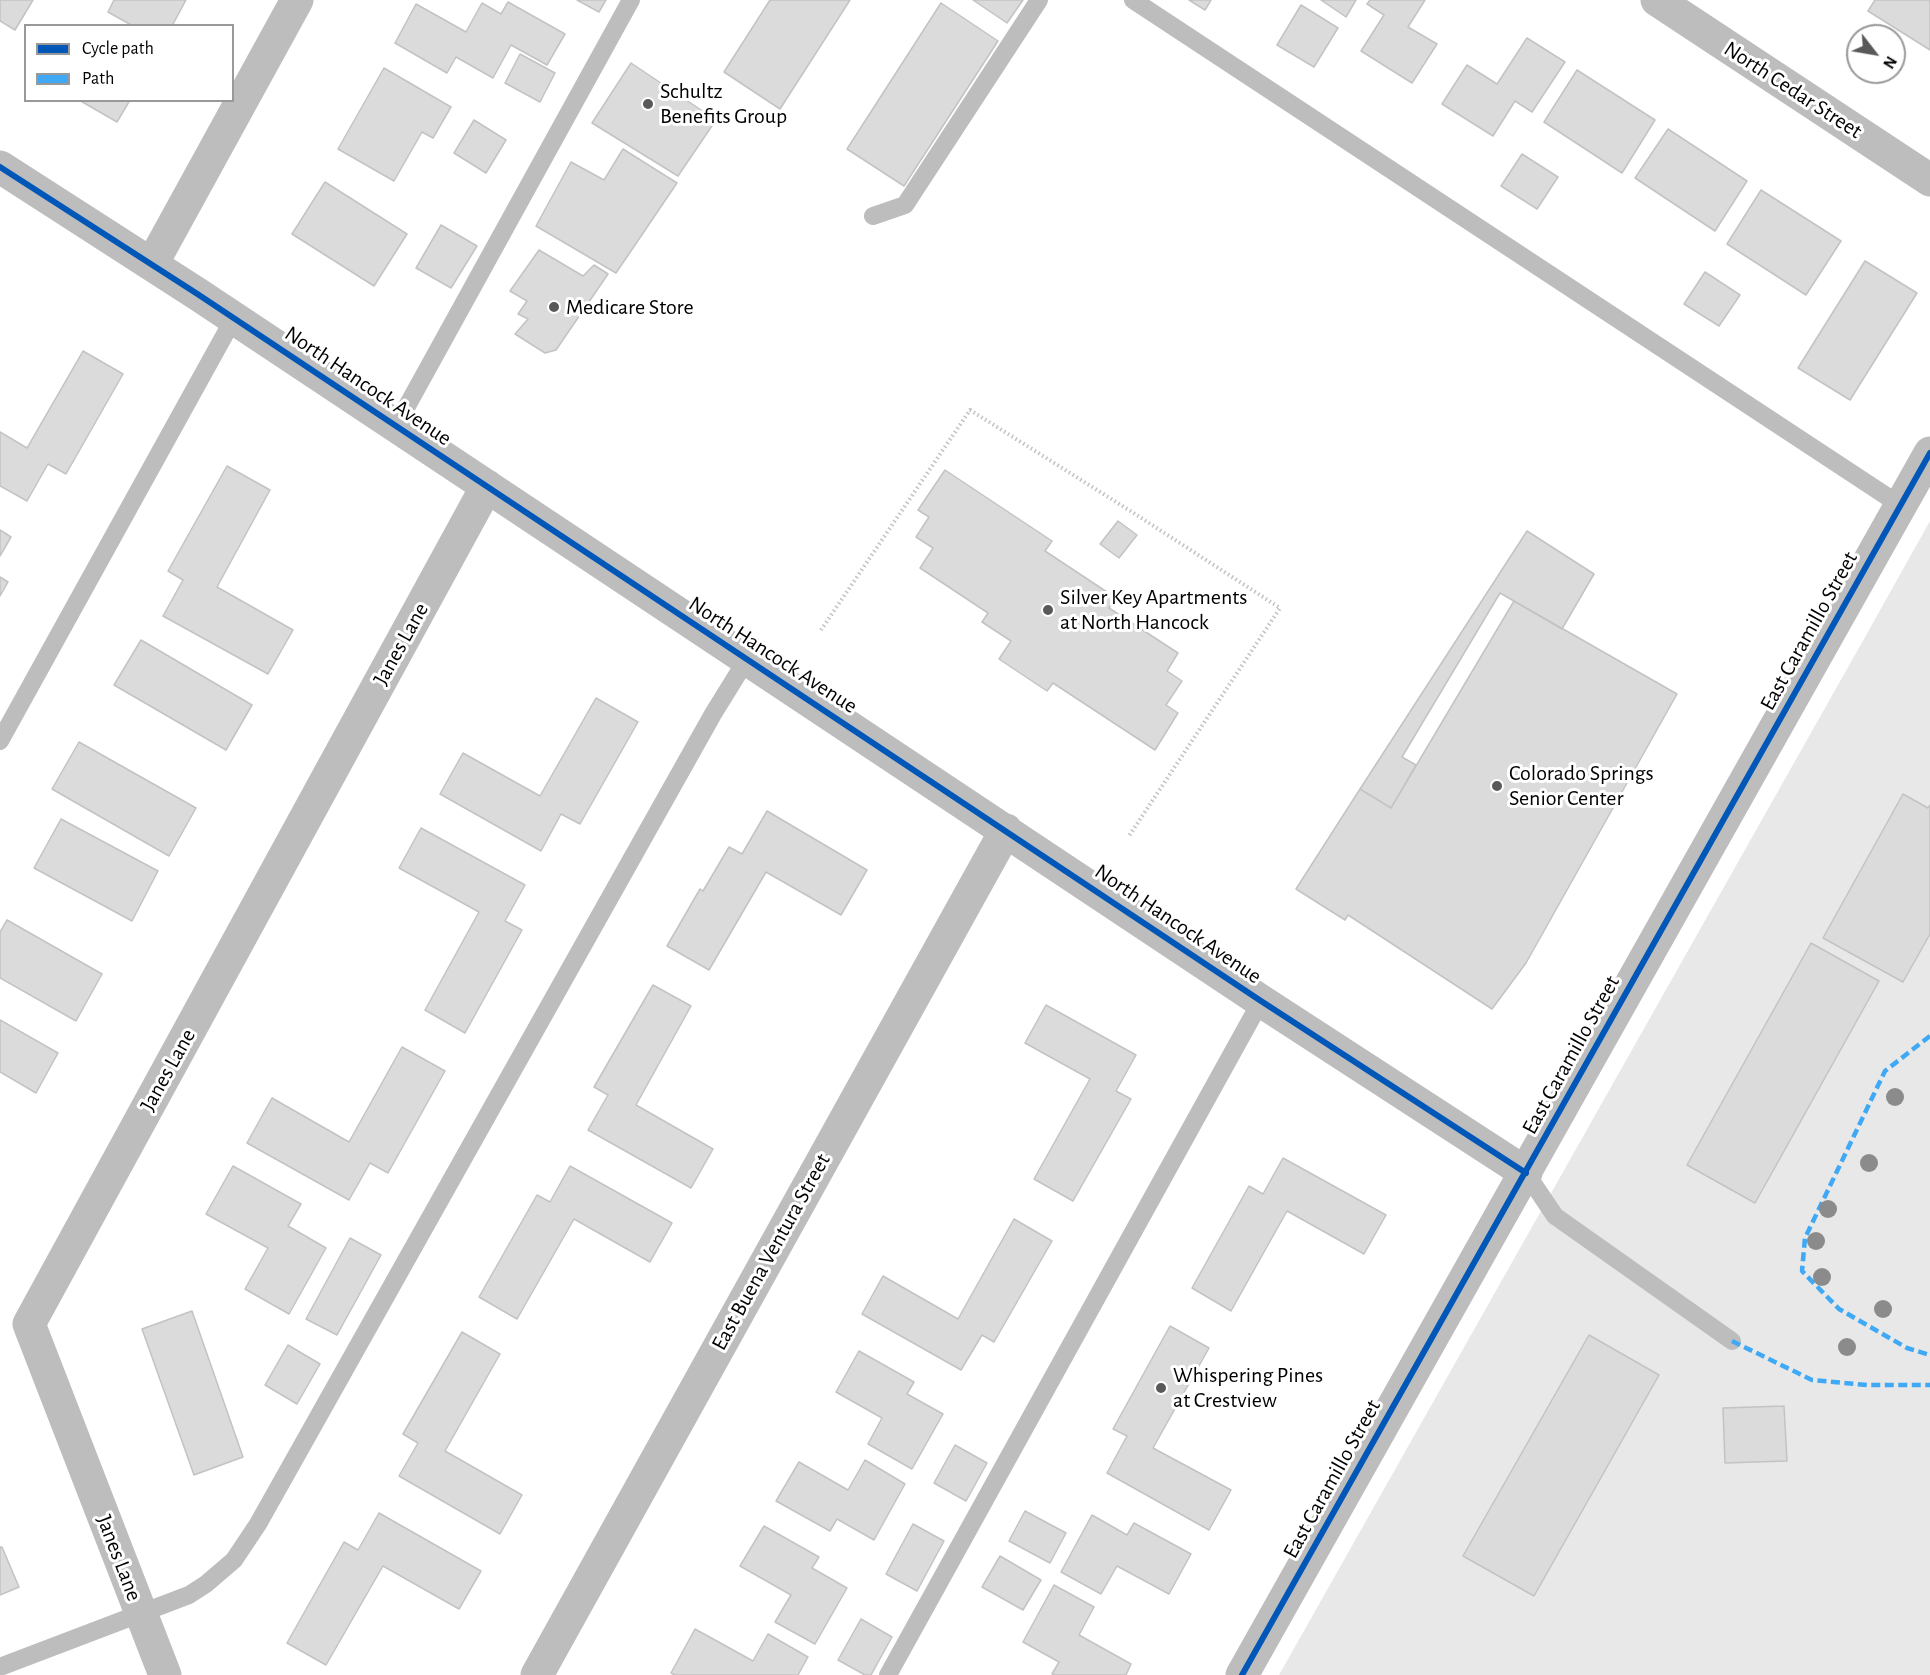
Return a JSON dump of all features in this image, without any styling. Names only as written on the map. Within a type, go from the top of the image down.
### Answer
[{"type":"street","points":[[152,264],[297,0]]},
{"type":"street","name":"North Cedar Street","points":[[1657,0],[1930,180]]},
{"type":"street","name":"North Hancock Avenue","points":[[0,167],[234,318],[1261,1001],[1526,1173]]},
{"type":"street","name":"East Caramillo Street","points":[[1242,1675],[1930,453]]},
{"type":"street","name":"Janes Lane","points":[[165,1675],[29,1324],[487,486]]},
{"type":"street","name":"East Buena Ventura Street","points":[[537,1675],[1006,830]]},
{"type":"lane","points":[[396,426],[631,0]]},
{"type":"lane","points":[[873,216],[904,205],[1039,0]]},
{"type":"lane","points":[[1133,0],[1900,505]]},
{"type":"lane","points":[[0,741],[234,318]]},
{"type":"lane","points":[[0,1667],[189,1595],[234,1560],[258,1524],[713,714],[747,659]]},
{"type":"lane","points":[[888,1675],[1261,1001]]},
{"type":"lane","points":[[1526,1173],[1555,1216],[1732,1341]]},
{"type":"path","points":[[821,630],[970,410],[1280,608],[1129,836]]},
{"type":"shaded area","points":[[1930,521],[1930,1675],[1279,1675],[1860,646]]},
{"type":"building","points":[[0,0],[33,0],[15,30],[0,21]]},
{"type":"building","points":[[114,0],[186,0],[173,24],[129,24],[108,12]]},
{"type":"building","points":[[577,0],[606,0],[599,12]]},
{"type":"building","points":[[770,0],[850,0],[780,109],[724,72]]},
{"type":"building","points":[[973,0],[1023,0],[1007,23]]},
{"type":"building","points":[[1189,0],[1211,0],[1205,10]]},
{"type":"building","points":[[1321,0],[1356,0],[1346,17]]},
{"type":"building","points":[[1370,0],[1425,0],[1408,27],[1437,44],[1412,83],[1361,51],[1384,15],[1367,4]]},
{"type":"building","points":[[1875,0],[1930,0],[1930,50],[1906,35],[1906,24],[1889,24],[1868,11]]},
{"type":"building","points":[[508,2],[565,34],[547,65],[511,45],[493,78],[456,57],[447,73],[395,43],[416,4],[466,32],[482,3],[501,14]]},
{"type":"building","points":[[941,3],[998,41],[904,186],[847,149]]},
{"type":"building","points":[[1301,5],[1338,28],[1314,67],[1277,45]]},
{"type":"building","points":[[1527,38],[1565,62],[1532,112],[1515,101],[1493,136],[1442,104],[1467,65],[1497,84]]},
{"type":"building","points":[[520,54],[555,73],[540,102],[505,83]]},
{"type":"building","name":"Schultz Benefits Group","points":[[631,63],[716,120],[678,176],[592,123]]},
{"type":"building","points":[[384,68],[451,107],[433,138],[422,132],[394,181],[338,149]]},
{"type":"building","points":[[1577,70],[1655,120],[1622,173],[1544,122]]},
{"type":"building","points":[[82,102],[129,102],[117,122]]},
{"type":"building","points":[[474,120],[506,140],[486,173],[454,153]]},
{"type":"building","points":[[1668,129],[1747,181],[1715,231],[1635,178]]},
{"type":"building","points":[[623,149],[677,183],[616,273],[536,226],[571,162],[604,180]]},
{"type":"building","points":[[1522,154],[1558,177],[1537,209],[1501,186]]},
{"type":"building","points":[[325,182],[407,234],[374,286],[292,234]]},
{"type":"building","points":[[1761,190],[1841,241],[1806,295],[1727,244]]},
{"type":"building","points":[[441,225],[477,246],[451,288],[416,268]]},
{"type":"building","name":"Medicare Store","points":[[539,250],[583,276],[594,265],[608,274],[556,350],[545,353],[515,334],[528,319],[518,314],[527,301],[510,291]]},
{"type":"building","points":[[1865,261],[1917,293],[1850,400],[1798,368]]},
{"type":"building","points":[[1705,272],[1740,295],[1719,326],[1684,304]]},
{"type":"building","points":[[83,351],[123,374],[66,474],[48,464],[27,501],[0,486],[0,432],[27,448]]},
{"type":"building","points":[[227,466],[270,490],[217,587],[293,630],[268,674],[163,616],[183,580],[168,571]]},
{"type":"building","name":"Silver Key Apartments at North Hancock","points":[[945,470],[1052,541],[1045,551],[1116,598],[1109,608],[1178,653],[1167,671],[1182,681],[1166,705],[1178,713],[1155,750],[1053,683],[1047,691],[999,659],[1011,641],[982,622],[988,613],[920,568],[933,548],[916,537],[929,517],[918,510]]},
{"type":"building","points":[[1118,521],[1137,535],[1119,558],[1100,544]]},
{"type":"building","points":[[0,530],[11,537],[0,556]]},
{"type":"building","points":[[1527,531],[1594,574],[1562,629],[1500,593],[1402,757],[1416,765],[1391,808],[1360,789]]},
{"type":"building","points":[[0,577],[8,582],[0,596]]},
{"type":"building","points":[[1514,601],[1677,694],[1526,963],[1492,1009],[1348,915],[1345,920],[1296,889],[1360,789],[1391,808]]},
{"type":"building","points":[[141,640],[252,705],[226,750],[114,685]]},
{"type":"building","points":[[596,698],[638,722],[580,824],[561,814],[541,851],[440,794],[463,753],[540,796]]},
{"type":"building","points":[[79,742],[196,808],[169,856],[52,789]]},
{"type":"building","points":[[1903,794],[1928,808],[1930,805],[1930,934],[1903,982],[1823,938]]},
{"type":"building","points":[[767,811],[867,870],[841,915],[766,872],[709,970],[667,946],[700,889],[703,891],[729,847],[742,854]]},
{"type":"building","points":[[61,819],[158,871],[132,921],[34,868]]},
{"type":"building","points":[[421,828],[525,885],[505,921],[522,930],[465,1033],[425,1010],[479,912],[399,868]]},
{"type":"building","points":[[7,920],[102,974],[76,1021],[0,978],[0,932]]},
{"type":"building","points":[[1811,943],[1879,981],[1755,1203],[1687,1165]]},
{"type":"building","points":[[653,985],[691,1006],[636,1105],[713,1149],[691,1188],[588,1130],[608,1095],[594,1087]]},
{"type":"building","points":[[1046,1005],[1136,1055],[1116,1091],[1131,1099],[1073,1201],[1034,1179],[1090,1079],[1025,1043]]},
{"type":"building","points":[[0,1020],[58,1053],[36,1093],[0,1072]]},
{"type":"building","points":[[402,1047],[445,1071],[388,1173],[370,1163],[349,1200],[247,1143],[272,1098],[349,1142]]},
{"type":"building","points":[[1283,1158],[1386,1215],[1364,1254],[1287,1211],[1231,1311],[1192,1288],[1249,1186],[1263,1194]]},
{"type":"building","points":[[233,1166],[301,1204],[288,1226],[326,1248],[289,1314],[245,1289],[268,1248],[206,1214]]},
{"type":"building","points":[[570,1166],[672,1223],[650,1262],[574,1219],[517,1319],[479,1297],[537,1195],[550,1202]]},
{"type":"building","points":[[1014,1219],[1052,1241],[994,1342],[982,1335],[961,1370],[862,1314],[883,1276],[958,1319]]},
{"type":"building","points":[[350,1238],[381,1255],[337,1335],[306,1319]]},
{"type":"building","points":[[192,1311],[243,1457],[194,1475],[142,1329]]},
{"type":"building","name":"Whispering Pines at Crestview","points":[[1170,1326],[1209,1348],[1153,1448],[1231,1490],[1209,1530],[1107,1473],[1127,1436],[1113,1429]]},
{"type":"building","points":[[462,1332],[500,1354],[445,1451],[522,1495],[500,1534],[399,1476],[418,1443],[403,1434]]},
{"type":"building","points":[[1589,1335],[1659,1375],[1534,1596],[1463,1556]]},
{"type":"building","points":[[288,1345],[320,1364],[297,1404],[265,1385]]},
{"type":"building","points":[[859,1351],[914,1382],[907,1394],[943,1414],[912,1469],[868,1444],[882,1418],[836,1392]]},
{"type":"building","points":[[1784,1406],[1787,1461],[1725,1463],[1723,1408]]},
{"type":"building","points":[[955,1445],[987,1463],[966,1501],[934,1483]]},
{"type":"building","points":[[865,1460],[905,1484],[874,1540],[837,1519],[830,1531],[776,1501],[799,1462],[848,1490]]},
{"type":"building","points":[[1025,1511],[1066,1533],[1050,1563],[1009,1541]]},
{"type":"building","points":[[379,1513],[481,1571],[459,1609],[383,1566],[326,1665],[287,1643],[344,1542],[358,1550]]},
{"type":"building","points":[[1092,1515],[1127,1535],[1134,1523],[1191,1554],[1169,1594],[1117,1566],[1101,1594],[1061,1572]]},
{"type":"building","points":[[913,1524],[944,1541],[917,1591],[886,1574]]},
{"type":"building","points":[[764,1526],[819,1557],[812,1568],[847,1588],[815,1644],[775,1622],[791,1595],[740,1566]]},
{"type":"building","points":[[0,1547],[2,1547],[19,1587],[0,1595]]},
{"type":"building","points":[[1000,1556],[1041,1580],[1023,1610],[982,1587]]},
{"type":"building","points":[[1054,1585],[1094,1607],[1079,1635],[1131,1664],[1126,1675],[1055,1675],[1052,1674],[1059,1662],[1023,1642]]},
{"type":"building","points":[[861,1619],[892,1637],[871,1675],[865,1675],[838,1660]]},
{"type":"building","points":[[695,1629],[753,1661],[768,1634],[808,1657],[798,1675],[675,1675],[671,1673]]},
{"type":"marked path","points":[[1930,1036],[1885,1071],[1805,1238],[1802,1271],[1839,1309],[1907,1348],[1930,1355]]},
{"type":"marked path","points":[[1732,1341],[1812,1380],[1867,1385],[1930,1385]]},
{"type":"cycle path","points":[[0,167],[199,295],[1261,1001],[1526,1173]]},
{"type":"cycle path","points":[[1242,1675],[1930,453]]},
{"type":"place","name":"Schultz Benefits Group","points":[[648,104]]},
{"type":"place","name":"Medicare Store","points":[[554,307]]},
{"type":"place","name":"Silver Key Apartments at North Hancock","points":[[1048,610]]},
{"type":"place","name":"Colorado Springs Senior Center","points":[[1497,786]]},
{"type":"place","name":"Whispering Pines at Crestview","points":[[1161,1388]]}]
